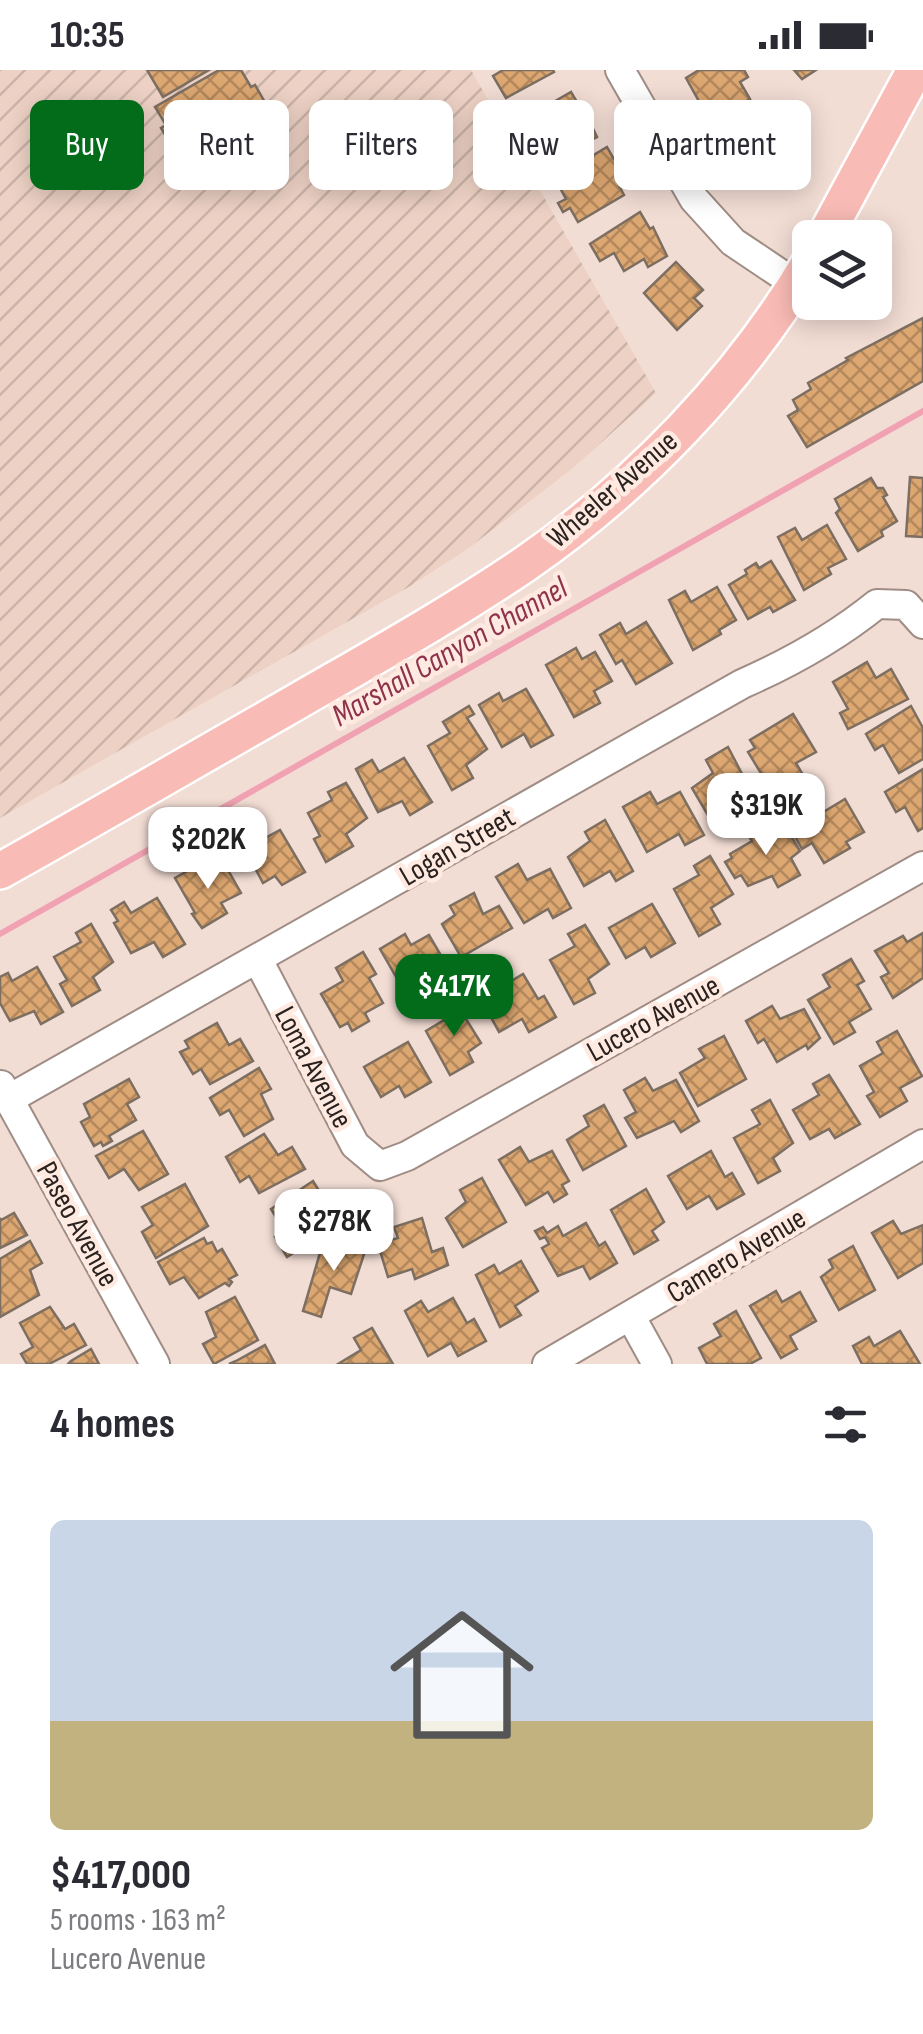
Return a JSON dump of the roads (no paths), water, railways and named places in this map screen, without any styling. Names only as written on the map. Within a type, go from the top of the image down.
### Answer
[{"type":"main road","points":[[834,220],[916,70]]},
{"type":"main road","name":"Wheeler Avenue","points":[[0,872],[441,618],[528,562],[616,493],[688,422],[739,366],[792,289]]},
{"type":"street","points":[[620,70],[694,198],[733,242],[792,268]]},
{"type":"street","name":"Logan Street","points":[[5,1091],[258,960],[742,684],[796,660],[877,604],[914,614]]},
{"type":"street","name":"Lucero Avenue","points":[[380,1166],[424,1146],[923,866]]},
{"type":"street","name":"Loma Avenue","points":[[258,960],[355,1145],[380,1166]]},
{"type":"street","name":"Paseo Avenue","points":[[5,1091],[156,1364]]},
{"type":"street","name":"Camero Avenue","points":[[548,1364],[923,1144]]},
{"type":"street","points":[[631,1317],[658,1364]]},
{"type":"waterway","name":"Marshall Canyon Channel","points":[[0,934],[923,411]]}]
